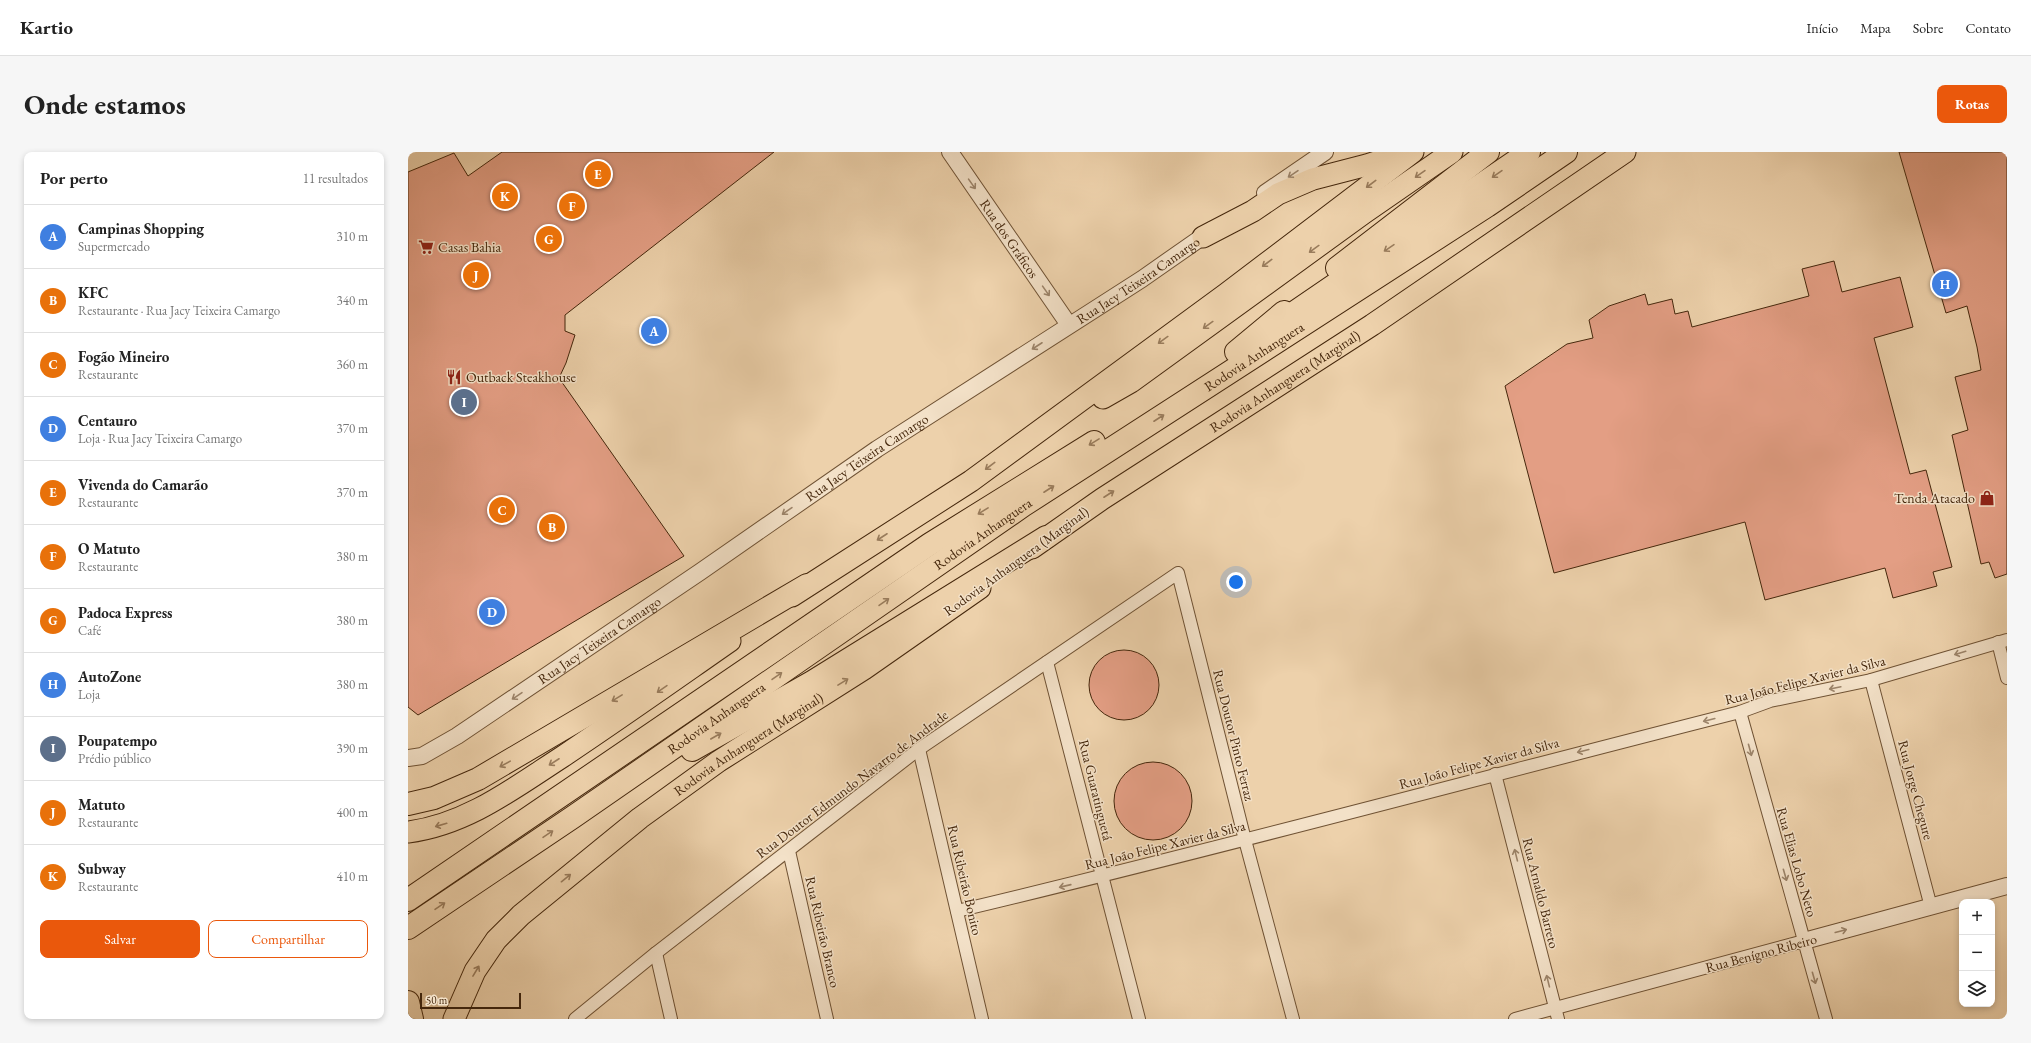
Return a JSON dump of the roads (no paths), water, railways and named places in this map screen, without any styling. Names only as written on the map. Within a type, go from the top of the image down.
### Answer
[{"type":"highway","points":[[1203,237],[1253,211],[1278,194],[1313,179],[1367,166],[1392,158],[1404,152]]},
{"type":"highway","points":[[408,804],[434,798],[478,779],[807,585],[942,500],[1226,294],[1413,152]]},
{"type":"highway","points":[[1022,443],[1131,382],[1358,217],[1452,152]]},
{"type":"highway","points":[[1236,352],[1363,246],[1488,152]]},
{"type":"highway","name":"Rodovia Anhanguera","points":[[408,900],[930,544],[1236,352],[1529,152]]},
{"type":"highway","name":"Rodovia Anhanguera","points":[[408,928],[573,817],[1024,505],[1487,206],[1566,152]]},
{"type":"highway","name":"Rodovia Anhanguera (Marginal)","points":[[454,1019],[475,971],[496,940],[521,915],[640,818],[719,761],[864,669],[946,613],[1046,537],[1108,495],[1372,325],[1625,152]]},
{"type":"highway","points":[[573,817],[812,682],[1046,537]]},
{"type":"highway","points":[[408,832],[451,822],[513,789],[601,731],[807,585]]},
{"type":"highway","points":[[408,1002],[412,1019]]},
{"type":"street","name":"Rua dos Gráficos","points":[[950,152],[1069,325]]},
{"type":"street","name":"Rua Jacy Teixeira Camargo","points":[[408,758],[422,756],[457,736],[700,572],[877,449],[1148,275],[1325,152]]},
{"type":"street","name":"Rua Doutor Edmundo Navarro de Andrade","points":[[575,1019],[656,953],[919,749],[1178,573]]},
{"type":"street","name":"Rua Doutor Pinto Ferraz","points":[[1178,573],[1245,840],[1293,1019]]},
{"type":"street","name":"Rua João Felipe Xavier da Silva","points":[[957,911],[1103,877],[1495,774],[1740,712],[1770,702],[1871,680],[2002,641]]},
{"type":"street","points":[[2002,641],[2007,678]]},
{"type":"street","name":"Rua Guaratinguetá","points":[[1047,662],[1139,1019]]},
{"type":"street","name":"Rua Jorge Chegure","points":[[1871,680],[1931,907]]},
{"type":"street","name":"Rua Elias Lobo Neto","points":[[1740,712],[1826,1019]]},
{"type":"street","name":"Rua Ribeirão Bonito","points":[[919,749],[982,1019]]},
{"type":"street","name":"Rua Arnaldo Barreto","points":[[1495,774],[1557,1014]]},
{"type":"street","name":"Rua Ribeirão Branco","points":[[788,851],[827,1019]]},
{"type":"street","name":"Rua Benígno Ribeiro","points":[[1515,1019],[1557,1014],[1804,941],[2007,886]]},
{"type":"street","points":[[656,953],[671,1019]]},
{"type":"place","name":"Vivenda do Camarão","points":[[598,174]]},
{"type":"place","name":"Subway","points":[[505,196]]},
{"type":"place","name":"O Matuto","points":[[572,206]]},
{"type":"place","name":"Padoca Express","points":[[549,239]]},
{"type":"place","name":"Casas Bahia","points":[[426,247]]},
{"type":"place","name":"Matuto","points":[[476,275]]},
{"type":"place","name":"AutoZone","points":[[1945,284]]},
{"type":"place","name":"Campinas Shopping","points":[[654,331]]},
{"type":"place","name":"Outback Steakhouse","points":[[454,377]]},
{"type":"place","name":"Poupatempo","points":[[464,402]]},
{"type":"place","name":"Tenda Atacado","points":[[1987,498]]},
{"type":"place","name":"Fogão Mineiro","points":[[502,510]]},
{"type":"place","name":"KFC","points":[[552,527]]},
{"type":"place","name":"Centauro","points":[[492,612]]}]
